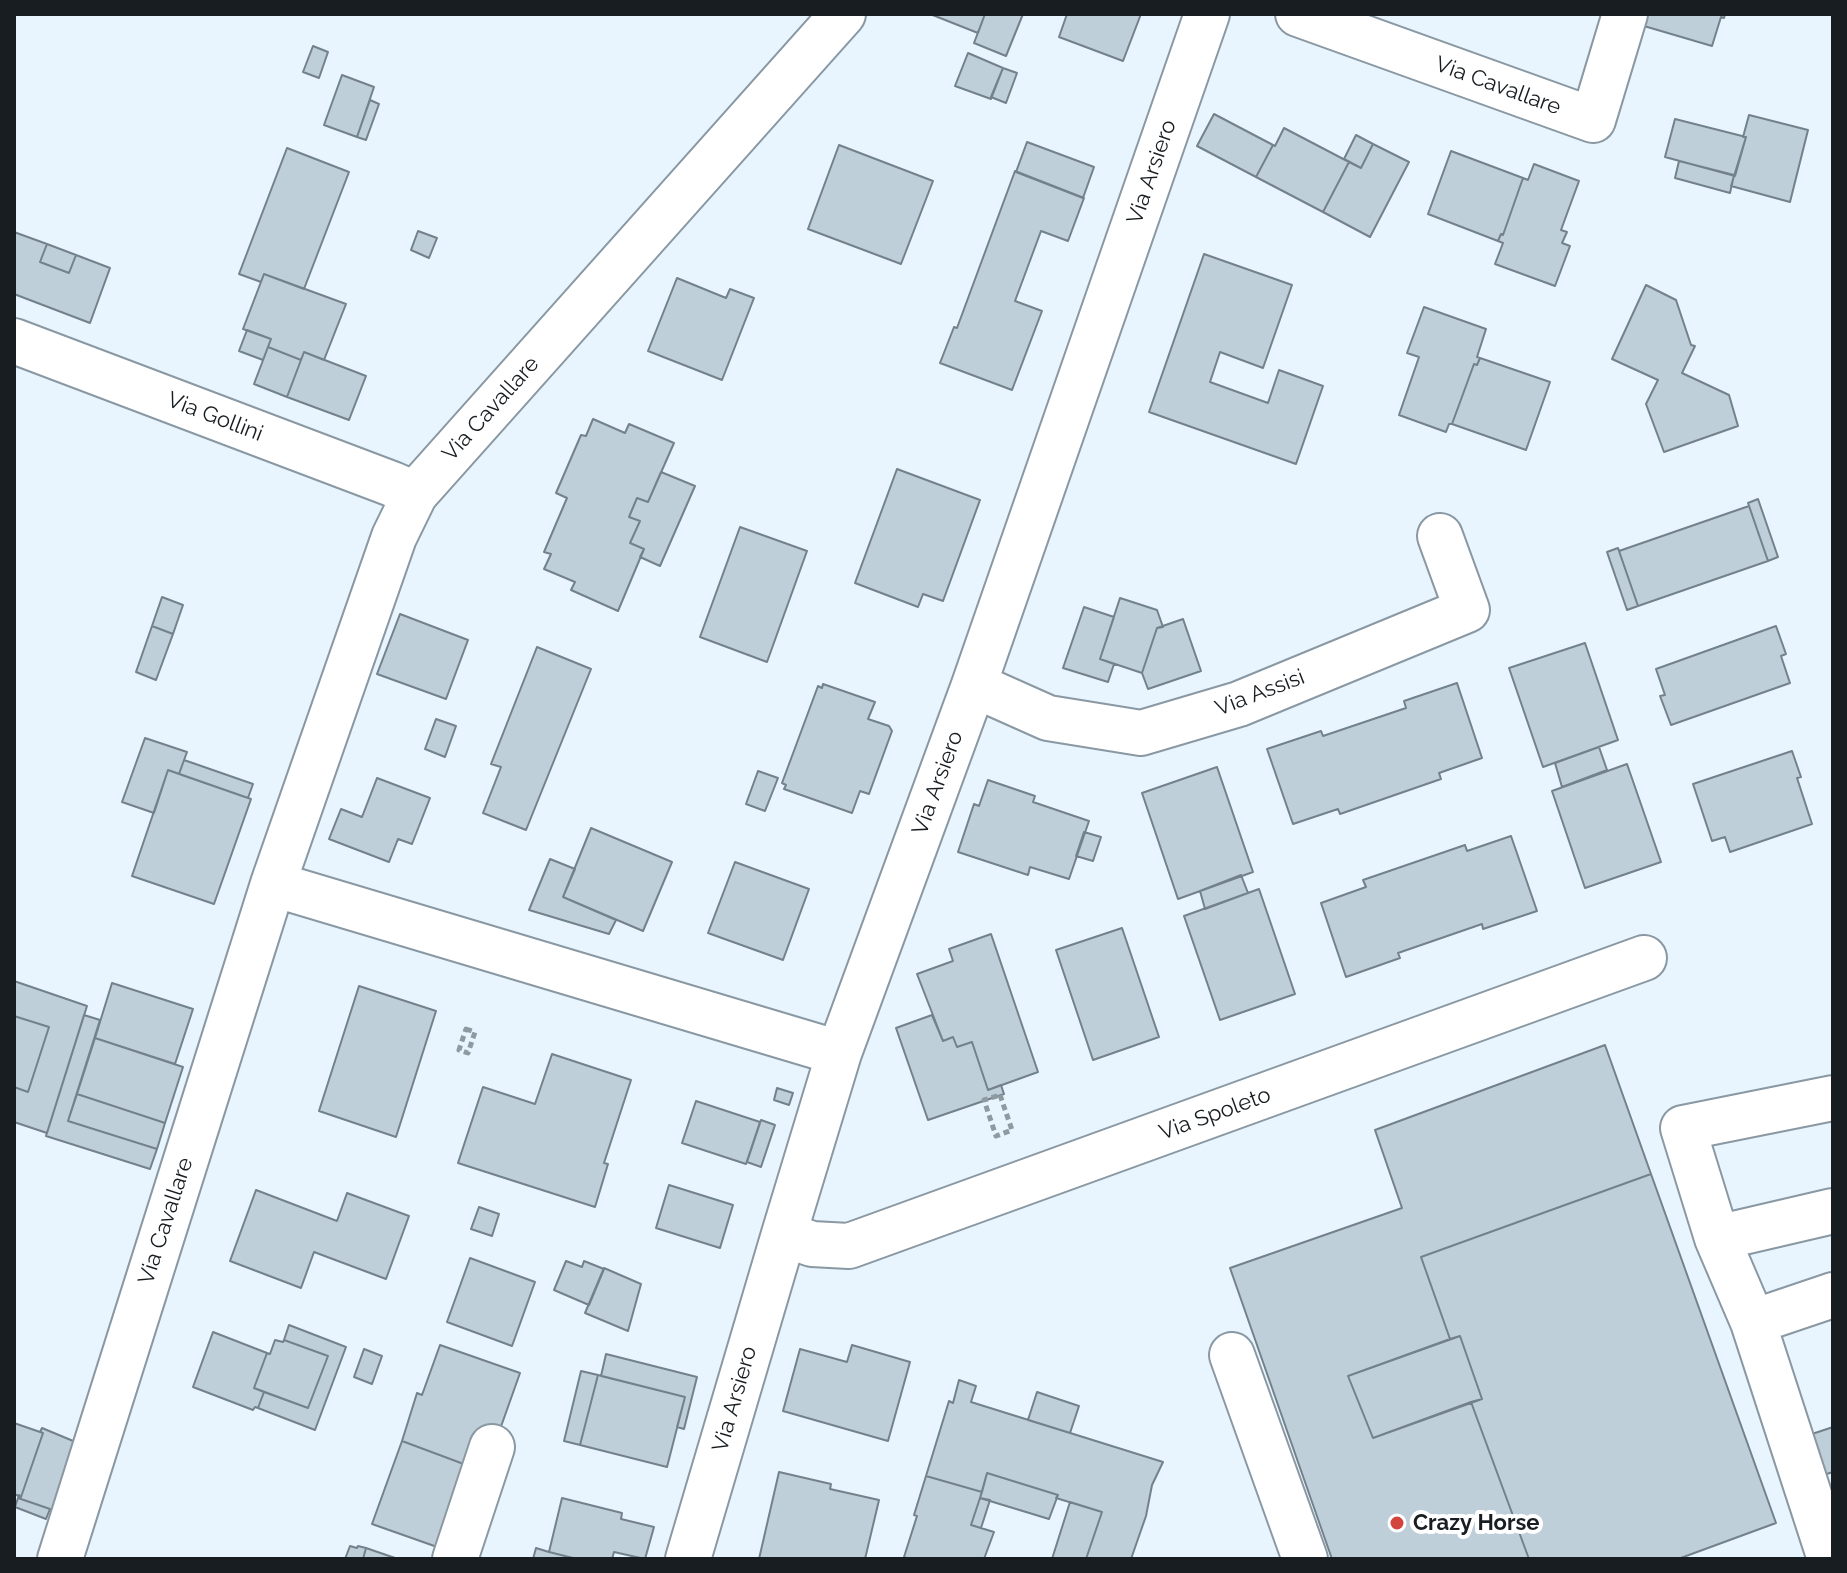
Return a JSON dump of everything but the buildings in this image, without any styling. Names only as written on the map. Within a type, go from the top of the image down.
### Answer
[{"type":"street","name":"Via Cavallare","points":[[60,1559],[273,884],[394,537],[415,494],[843,14]]},
{"type":"street","name":"Via Arsiero","points":[[688,1559],[839,1053],[974,685],[1207,14]]},
{"type":"street","name":"Via Cavallare","points":[[1298,14],[1593,120],[1625,14]]},
{"type":"street","name":"Via Gollini","points":[[14,341],[415,494]]},
{"type":"street","name":"Via Assisi","points":[[974,685],[1048,718],[1141,733],[1239,704],[1467,610],[1440,536]]},
{"type":"street","points":[[273,884],[839,1053]]},
{"type":"street","name":"Via Spoleto","points":[[784,1234],[812,1244],[849,1246],[1644,958]]},
{"type":"street","points":[[1830,1559],[1753,1322],[1717,1238],[1683,1128],[1833,1098]]},
{"type":"street","points":[[1717,1238],[1833,1211]]},
{"type":"street","points":[[1753,1322],[1833,1295]]},
{"type":"street","points":[[1232,1355],[1305,1559]]},
{"type":"street","points":[[455,1559],[492,1447]]},
{"type":"path","points":[[466,1029],[475,1032],[468,1053],[459,1050],[466,1029]]},
{"type":"path","points":[[1000,1095],[1012,1130],[996,1136],[984,1100],[1000,1095]]},
{"type":"place","name":"Crazy Horse","points":[[1397,1523]]}]
